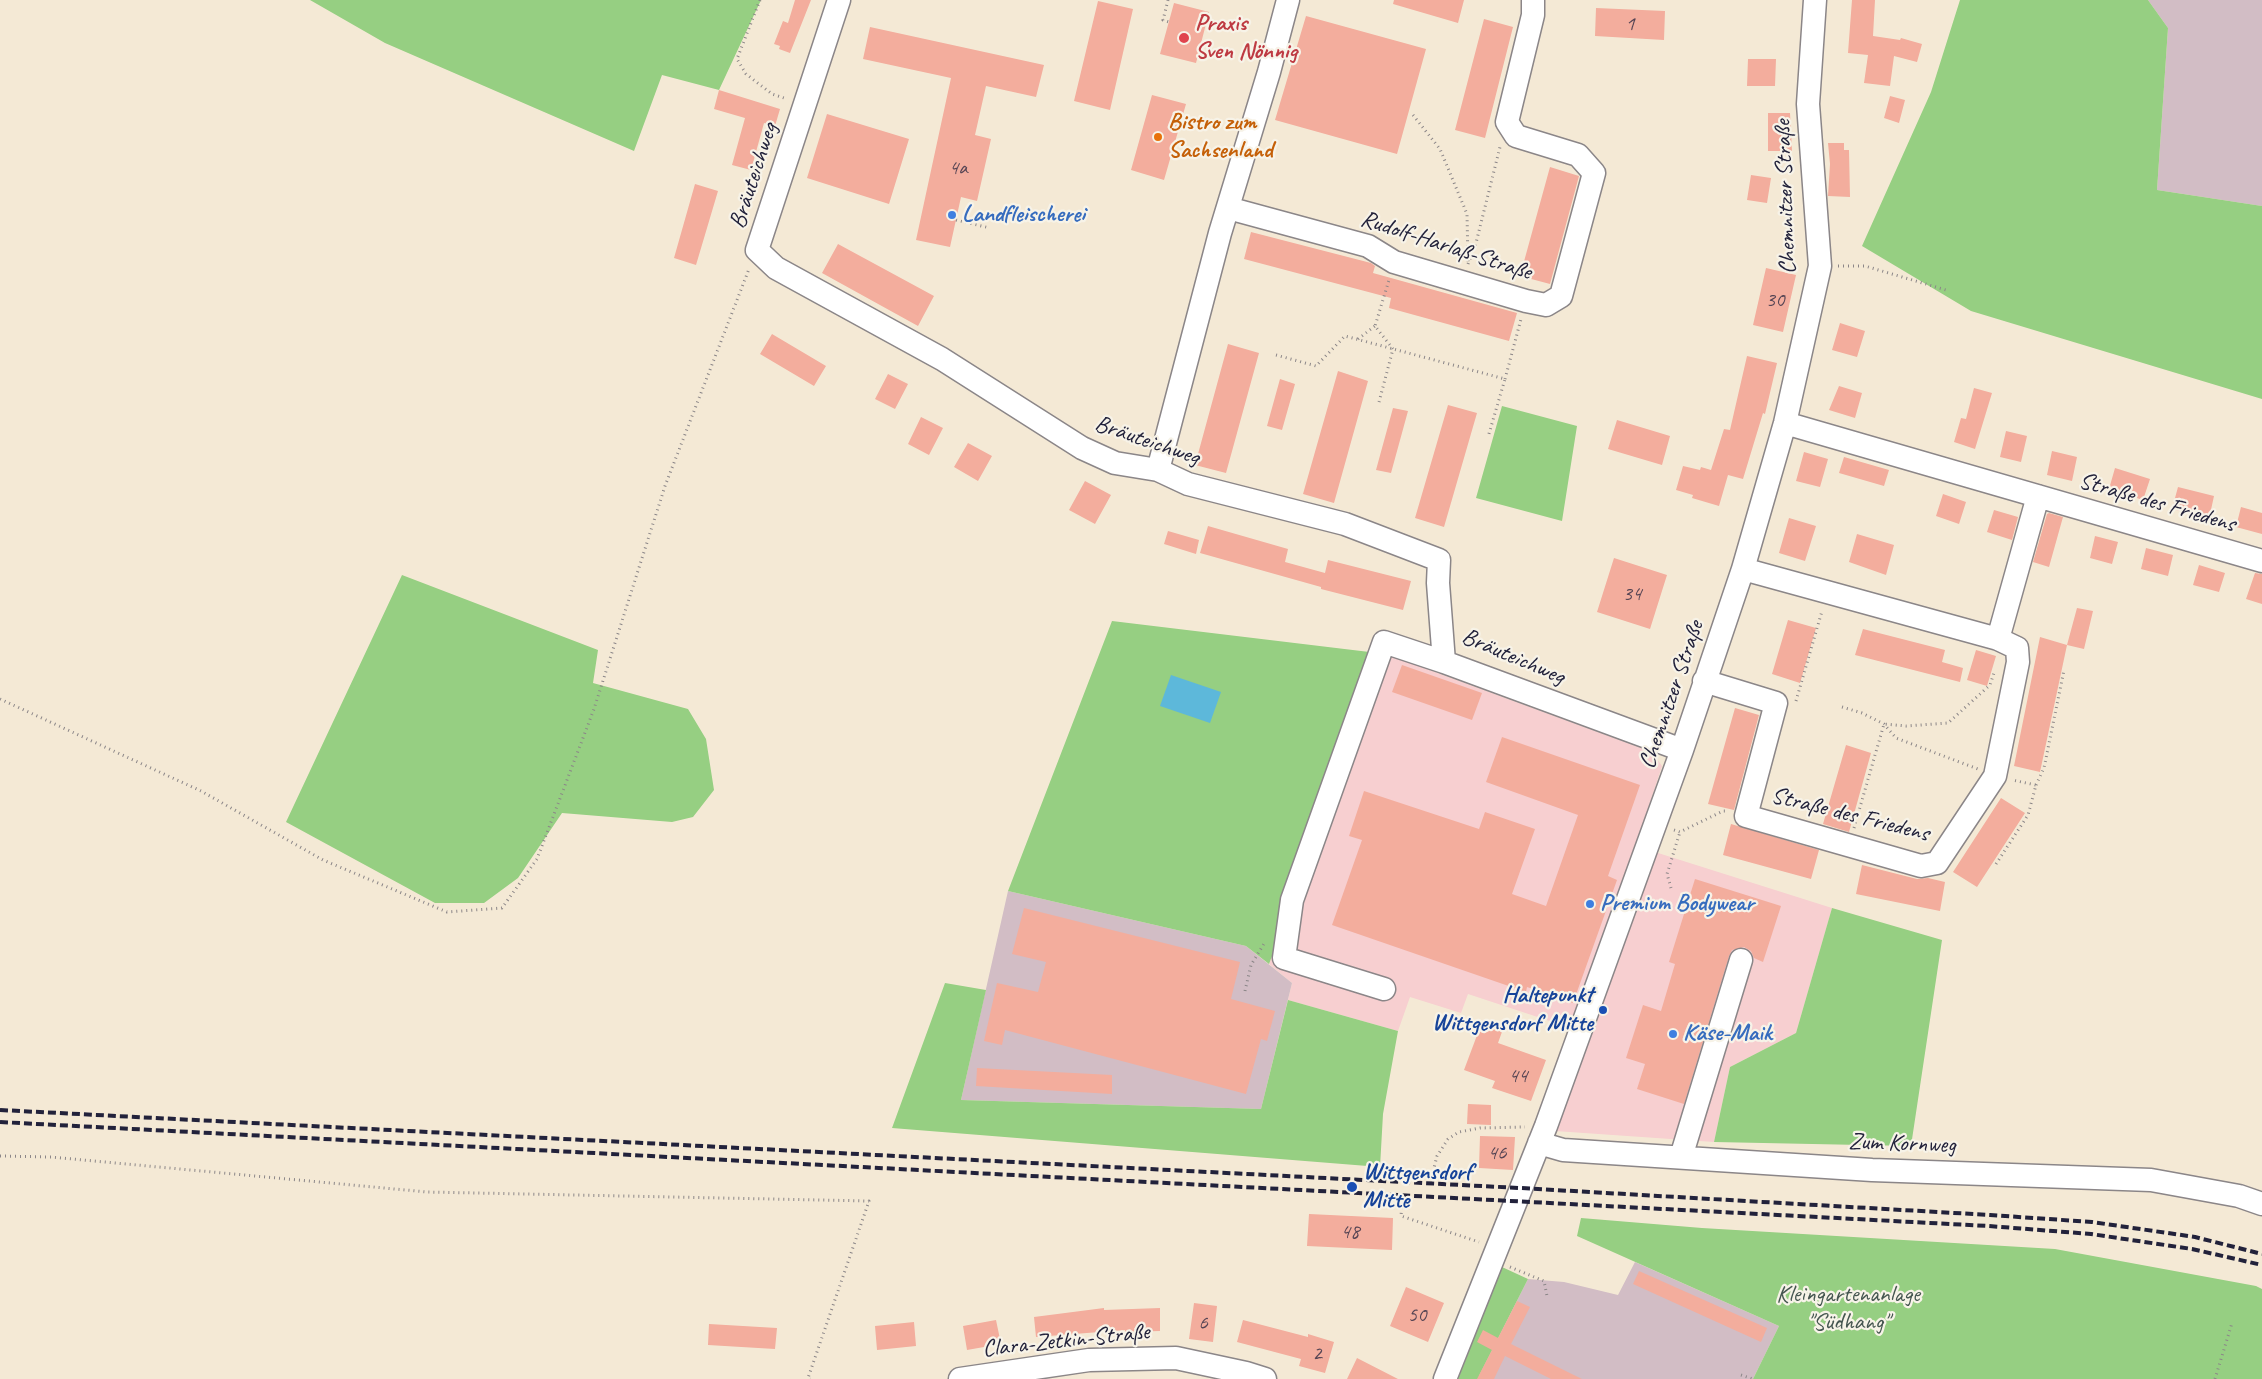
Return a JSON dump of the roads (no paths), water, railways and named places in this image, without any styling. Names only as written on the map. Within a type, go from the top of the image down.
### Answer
[{"type":"street","name":"Bräuteichweg","points":[[838,0],[757,250],[776,268],[942,360],[1082,448],[1115,463],[1158,470],[1188,484],[1345,524],[1440,560],[1438,583],[1444,662],[1682,750]]},
{"type":"street","name":"Rudolf-Harlaß-Straße","points":[[1228,208],[1368,246],[1394,262],[1526,301],[1546,305],[1561,296],[1594,173],[1578,154],[1516,136],[1507,122],[1533,15],[1533,0]]},
{"type":"street","name":"Chemnitzer Straße","points":[[1445,1379],[1542,1135],[1682,750],[1742,569],[1784,423],[1820,266],[1808,104],[1815,0]]},
{"type":"street","points":[[1158,470],[1228,208],[1269,72],[1285,1]]},
{"type":"street","name":"Straße des Friedens","points":[[1784,423],[2262,561]]},
{"type":"street","points":[[1742,569],[2000,640],[2038,496]]},
{"type":"street","name":"Straße des Friedens","points":[[1704,681],[1776,703],[1746,816],[1921,866],[1937,863],[1995,776],[2018,662],[2017,648],[2000,640]]},
{"type":"street","points":[[1384,989],[1284,958],[1292,900],[1384,642],[1444,662]]},
{"type":"street","points":[[1681,1157],[1741,960]]},
{"type":"street","name":"Zum Kornweg","points":[[1542,1135],[1563,1150],[1872,1170],[2152,1180],[2239,1196],[2262,1204]]},
{"type":"street","name":"Clara-Zetkin-Straße","points":[[960,1379],[1089,1360],[1176,1358],[1252,1377]]},
{"type":"water","points":[[1171,675],[1221,692],[1210,723],[1160,706]]},
{"type":"railway","points":[[0,1110],[1520,1188],[1990,1215],[2092,1222],[2195,1237],[2262,1254]]},
{"type":"railway","points":[[0,1122],[1989,1226],[2091,1234],[2192,1249],[2262,1265]]},
{"type":"place","name":"Praxis Sven Nönnig","points":[[1184,38]]},
{"type":"place","name":"Bistro zum Sachsenland","points":[[1158,137]]},
{"type":"place","name":"Landfleischerei","points":[[952,215]]},
{"type":"place","name":"Premium Bodywear","points":[[1590,904]]},
{"type":"place","name":"Haltepunkt Wittgensdorf Mitte","points":[[1603,1010]]},
{"type":"place","name":"Käse-Maik","points":[[1673,1034]]},
{"type":"place","name":"Wittgensdorf Mitte","points":[[1352,1187]]},
{"type":"park label","name":"Kleingartenanlage \"Südhang\"","points":[[1848,1309]]}]
